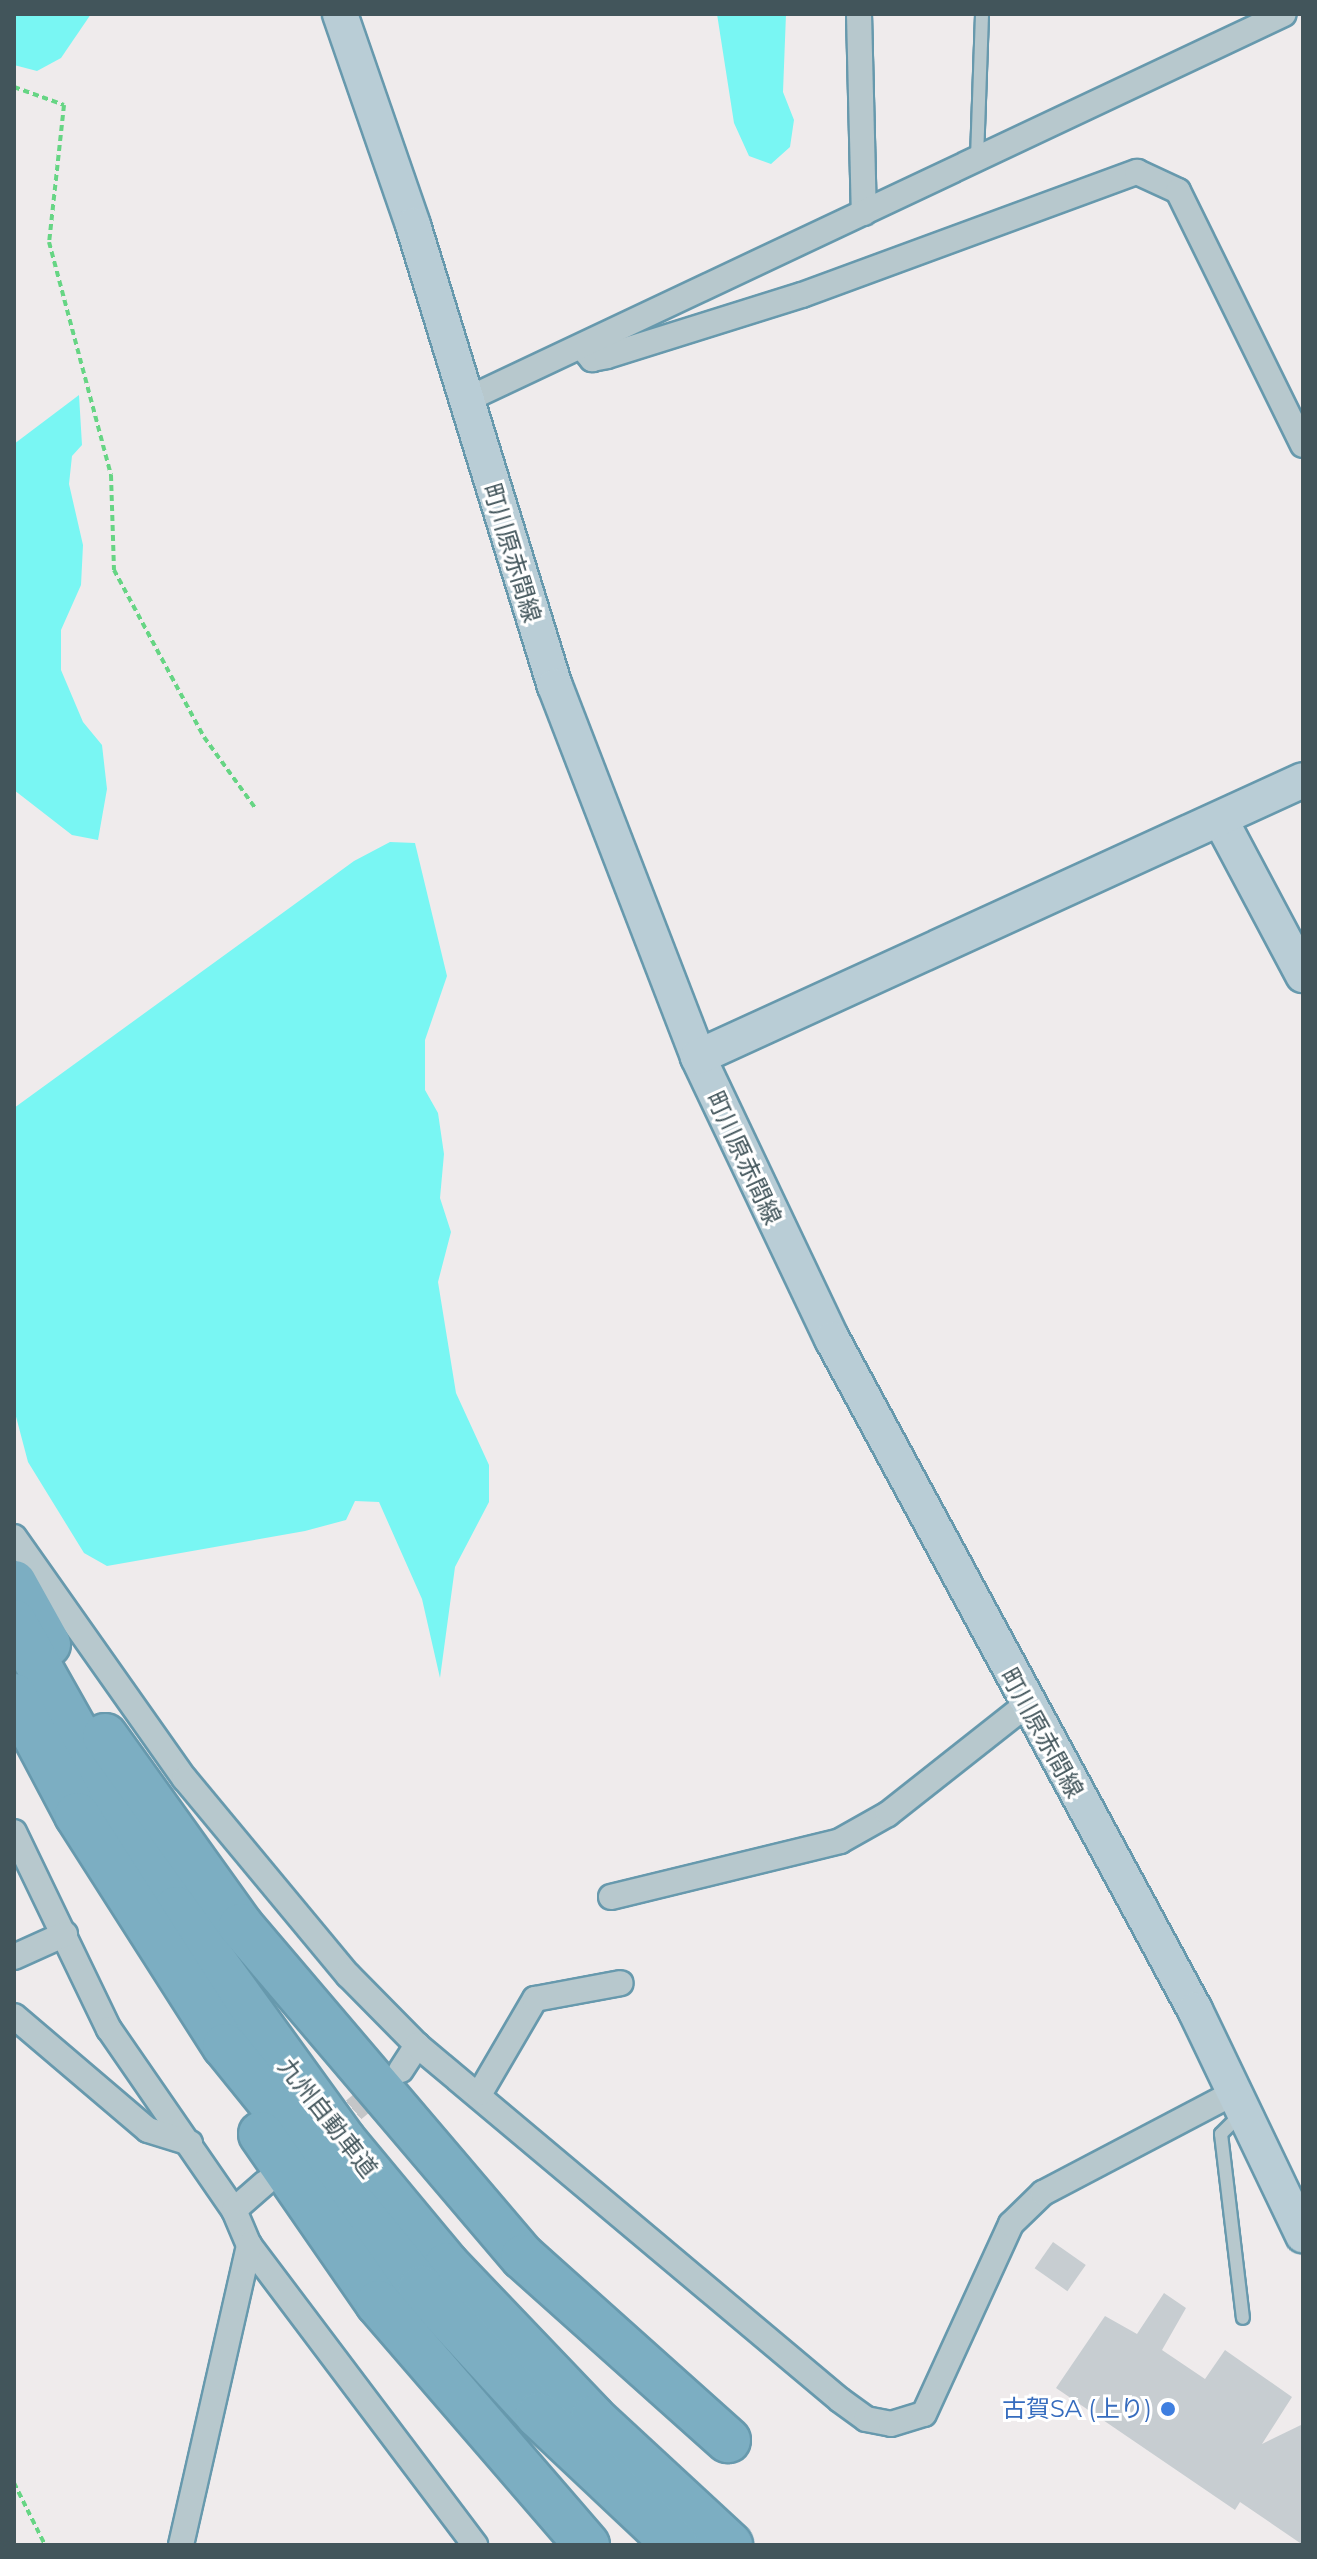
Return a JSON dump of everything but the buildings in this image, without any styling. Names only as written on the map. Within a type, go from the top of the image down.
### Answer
[{"type":"highway","points":[[14,1583],[142,1794],[241,1926],[523,2257],[728,2440]]},
{"type":"highway","name":"九州自動車道","points":[[14,1622],[176,1909],[344,2141],[447,2265],[593,2418],[730,2545]]},
{"type":"highway","name":"九州自動車道","points":[[14,1696],[164,1953],[225,2046],[421,2288],[538,2415],[676,2545]]},
{"type":"highway","points":[[164,1953],[208,2054],[362,2280],[587,2545]]},
{"type":"main road","name":"町川原赤間線","points":[[340,14],[560,700],[698,1057],[832,1339],[1241,2100],[1303,2235]]},
{"type":"main road","points":[[698,1057],[1303,780]]},
{"type":"main road","points":[[1220,819],[1303,975]]},
{"type":"street","points":[[859,14],[864,213]]},
{"type":"street","points":[[466,400],[1284,14]]},
{"type":"street","points":[[582,347],[592,359],[607,356],[802,295],[1137,172],[1178,191],[1303,445]]},
{"type":"street","points":[[14,1537],[195,1791],[348,1975],[417,2045],[480,2093],[866,2419],[891,2424],[924,2414],[1011,2224],[1043,2193],[1241,2100]]},
{"type":"street","points":[[611,1897],[840,1841],[888,1814],[1026,1705]]},
{"type":"street","points":[[14,1832],[109,2029],[234,2210],[249,2245],[475,2545]]},
{"type":"street","points":[[14,1957],[65,1934]]},
{"type":"street","points":[[480,2093],[535,1999],[621,1983]]},
{"type":"street","points":[[14,2016],[148,2130],[190,2143]]},
{"type":"street","points":[[401,2070],[417,2045]]},
{"type":"street","points":[[234,2210],[265,2183]]},
{"type":"street","points":[[181,2545],[249,2245]]},
{"type":"lane","points":[[977,161],[982,14]]},
{"type":"lane","points":[[1241,2100],[1221,2134],[1243,2318]]},
{"type":"path","points":[[14,87],[64,105],[49,242],[111,475],[114,570],[204,737],[256,809]]},
{"type":"path","points":[[14,2483],[45,2545]]},
{"type":"water","points":[[14,14],[91,14],[61,58],[37,71],[14,65]]},
{"type":"water","points":[[717,14],[786,14],[783,92],[794,120],[790,147],[771,164],[749,156],[734,123]]},
{"type":"water","points":[[79,395],[82,445],[72,456],[69,484],[83,545],[81,585],[61,630],[61,670],[83,722],[102,745],[107,789],[98,840],[72,835],[14,790],[14,444]]},
{"type":"water","points":[[390,842],[415,843],[447,976],[425,1040],[425,1090],[438,1113],[444,1154],[440,1198],[451,1232],[438,1282],[456,1393],[489,1465],[489,1502],[455,1567],[440,1678],[422,1599],[379,1502],[355,1501],[346,1520],[305,1531],[107,1566],[84,1553],[28,1462],[14,1409],[14,1108],[354,861]]},
{"type":"tunnel","points":[[326,2133],[387,2082]]},
{"type":"place","name":"古賀SA (上り)","points":[[1168,2409]]}]
